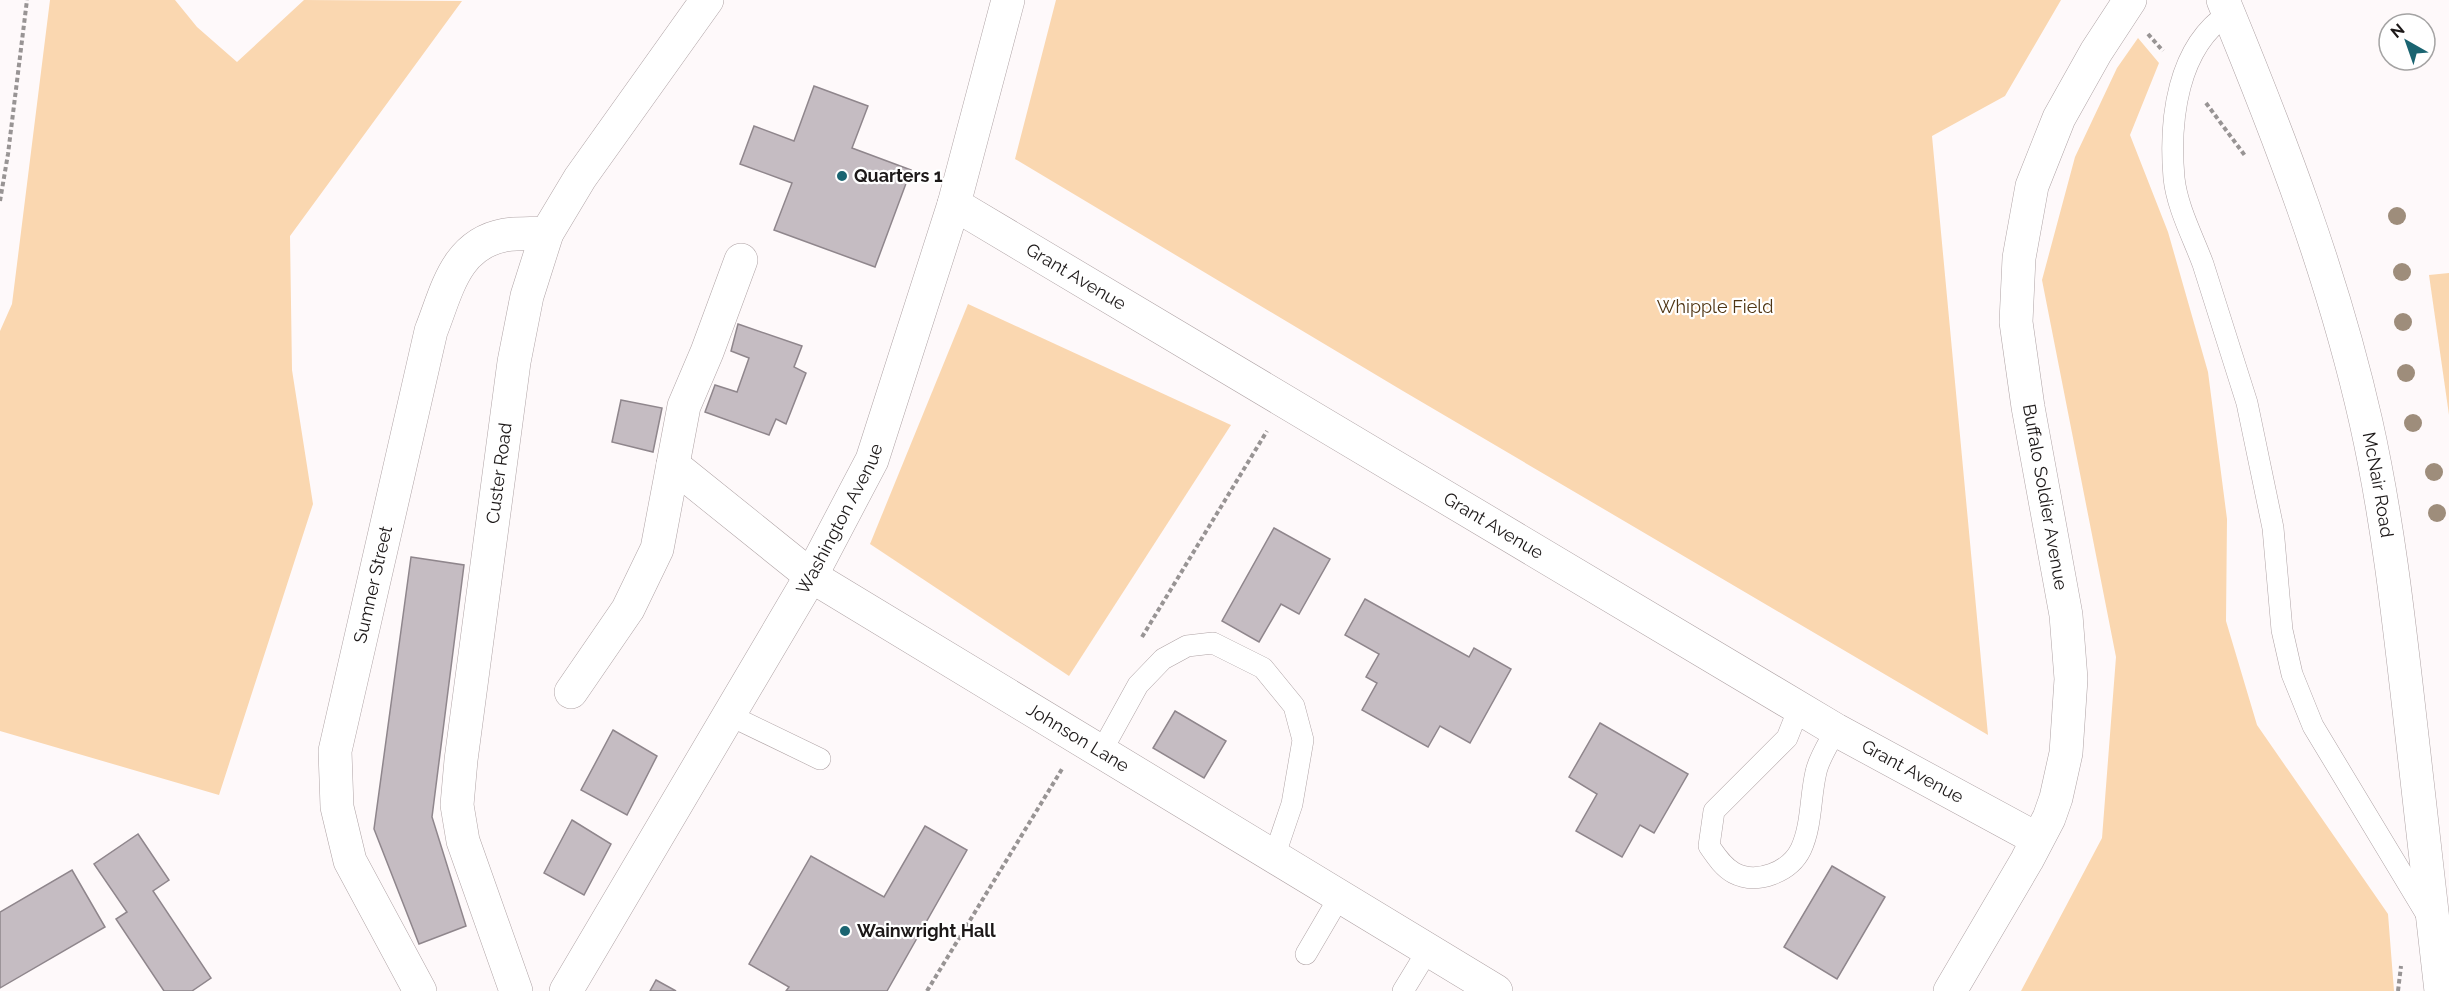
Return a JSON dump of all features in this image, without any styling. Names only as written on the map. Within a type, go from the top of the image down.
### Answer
[{"type":"street","name":"Custer Road","points":[[516,991],[463,841],[457,805],[513,362],[527,296],[547,233],[580,178],[707,0]]},
{"type":"street","name":"Washington Avenue","points":[[566,991],[811,576],[873,460],[954,204],[1008,0]]},
{"type":"street","name":"Buffalo Soldier Avenue","points":[[1950,991],[2037,839],[2056,798],[2064,762],[2071,679],[2066,615],[2028,406],[2016,322],[2019,258],[2032,186],[2059,118],[2096,52],[2130,0]]},
{"type":"street","name":"McNair Road","points":[[2226,7],[2267,105],[2315,239],[2345,338],[2366,423],[2381,500],[2398,611],[2440,991]]},
{"type":"street","name":"Grant Avenue","points":[[954,204],[1836,730],[2037,839]]},
{"type":"street","name":"Sumner Street","points":[[420,991],[350,861],[337,807],[335,751],[431,331],[457,266],[478,245],[504,235],[547,233]]},
{"type":"street","points":[[571,692],[628,609],[657,549],[684,406],[741,260]]},
{"type":"street","name":"Johnson Lane","points":[[674,465],[811,576],[1496,991]]},
{"type":"lane","points":[[2226,7],[2201,38],[2182,75],[2174,128],[2174,178],[2247,403],[2257,441],[2273,528],[2282,630],[2292,675],[2313,726],[2433,927]]},
{"type":"lane","points":[[1091,746],[1138,685],[1163,659],[1187,646],[1213,643],[1263,668],[1294,706],[1303,740],[1292,804],[1274,857]]},
{"type":"lane","points":[[1799,708],[1787,738],[1714,811],[1709,846],[1725,867],[1736,874],[1751,878],[1772,876],[1785,867],[1800,851],[1807,831],[1816,769],[1836,730]]},
{"type":"lane","points":[[729,715],[820,759]]},
{"type":"lane","points":[[1306,954],[1340,896]]},
{"type":"lane","points":[[1403,991],[1428,950]]},
{"type":"path","points":[[0,201],[27,0]]},
{"type":"path","points":[[2144,30],[2251,164]]},
{"type":"path","points":[[1136,647],[1285,402]]},
{"type":"path","points":[[927,991],[1091,746]]},
{"type":"green space","points":[[50,0],[175,0],[197,27],[237,62],[304,0],[462,1],[290,236],[292,370],[313,504],[219,795],[0,731],[0,331],[12,304]]},
{"type":"green space","name":"Whipple Field","points":[[1056,0],[2061,0],[2005,96],[1932,136],[1988,735],[1403,391],[1015,159]]},
{"type":"green space","points":[[2138,38],[2159,63],[2130,135],[2168,232],[2208,372],[2227,519],[2226,621],[2257,725],[2388,914],[2394,991],[2021,991],[2102,838],[2116,657],[2042,280],[2075,157],[2117,68]]},
{"type":"green space","points":[[2449,273],[2449,415],[2429,275]]},
{"type":"green space","points":[[968,304],[1231,425],[1069,676],[870,544]]},
{"type":"building","name":"Quarters 1","points":[[814,86],[868,106],[852,148],[911,170],[875,267],[774,230],[792,183],[740,164],[754,126],[794,141]]},
{"type":"building","points":[[738,324],[802,346],[794,367],[806,373],[786,424],[776,419],[769,435],[705,412],[715,385],[737,392],[749,358],[731,351]]},
{"type":"building","points":[[621,400],[662,408],[653,452],[612,442]]},
{"type":"building","points":[[1274,528],[1330,559],[1299,614],[1281,604],[1259,642],[1222,621]]},
{"type":"building","points":[[411,557],[464,565],[432,817],[466,926],[419,944],[374,829]]},
{"type":"building","points":[[1365,599],[1469,657],[1474,648],[1511,669],[1470,743],[1440,726],[1428,747],[1362,710],[1377,683],[1366,677],[1379,654],[1345,635]]},
{"type":"building","points":[[1175,711],[1226,741],[1204,778],[1153,748]]},
{"type":"building","points":[[1600,723],[1688,774],[1654,833],[1640,825],[1622,857],[1576,831],[1597,794],[1569,777]]},
{"type":"building","points":[[613,730],[657,756],[627,815],[581,790]]},
{"type":"building","points":[[572,820],[611,844],[584,895],[544,873]]},
{"type":"building","name":"Wainwright Hall","points":[[925,826],[967,850],[887,991],[786,991],[789,987],[749,964],[811,856],[884,897]]},
{"type":"building","points":[[138,834],[169,880],[153,891],[211,978],[192,991],[164,991],[116,919],[127,912],[94,864]]},
{"type":"building","points":[[1832,866],[1885,897],[1837,979],[1784,947]]},
{"type":"building","points":[[72,870],[105,927],[0,988],[0,912]]},
{"type":"building","points":[[656,980],[676,991],[650,991]]},
{"type":"place","name":"Quarters 1","points":[[842,176]]},
{"type":"place","name":"Wainwright Hall","points":[[845,931]]}]
